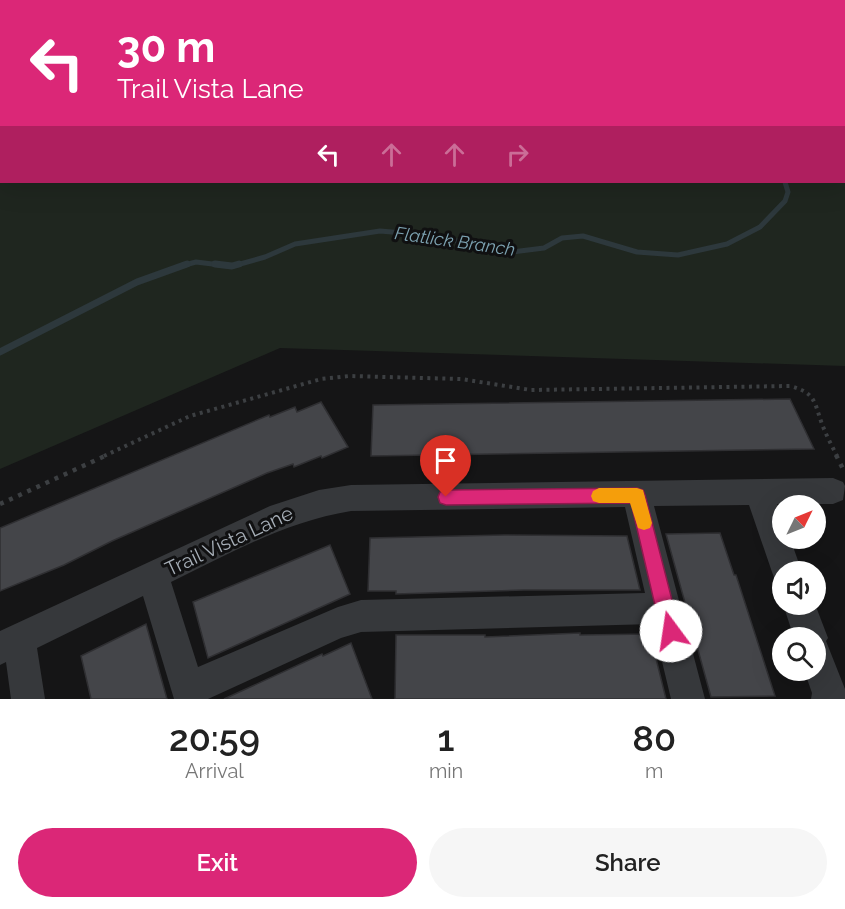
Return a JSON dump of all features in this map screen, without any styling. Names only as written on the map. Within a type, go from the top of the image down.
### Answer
[{"type":"street","name":"Trail Vista Lane","points":[[9,643],[280,515],[319,503],[351,498],[759,494],[839,482]]},
{"type":"street","points":[[759,494],[783,561]]},
{"type":"street","points":[[637,495],[688,699]]},
{"type":"street","points":[[153,575],[190,694],[338,623],[361,616],[665,608]]},
{"type":"street","points":[[9,643],[28,699]]},
{"type":"street","points":[[825,681],[829,693],[828,699]]},
{"type":"path","points":[[0,504],[190,416],[307,381],[349,376],[468,379],[531,390],[790,386],[804,390],[816,402],[839,482]]},
{"type":"shaded area","points":[[0,183],[845,183],[845,366],[280,348],[0,469]]},
{"type":"building","points":[[790,399],[814,449],[371,456],[373,405]]},
{"type":"building","points":[[321,402],[348,447],[294,467],[293,464],[267,473],[112,541],[64,565],[0,591],[0,528],[269,415],[270,417],[295,407],[297,412]]},
{"type":"building","points":[[720,533],[775,696],[711,697],[666,534]]},
{"type":"building","points":[[504,535],[627,536],[640,590],[524,590],[396,594],[396,591],[368,591],[370,538]]},
{"type":"building","points":[[330,545],[350,594],[208,658],[193,602]]},
{"type":"building","points":[[146,624],[167,699],[91,699],[81,656]]},
{"type":"building","points":[[580,633],[580,635],[650,634],[666,699],[395,699],[396,635],[485,635],[485,637]]},
{"type":"building","points":[[351,643],[372,699],[224,699],[322,654],[323,656]]},
{"type":"waterway","name":"Flatlick Branch","points":[[233,266],[265,257],[295,244],[380,231],[427,235],[512,252],[544,248],[562,238],[583,236],[637,252],[678,255],[727,244],[760,227],[785,201],[788,192],[785,183]]},
{"type":"waterway","name":"Flatlick Branch","points":[[183,266],[196,262],[229,266]]},
{"type":"waterway","name":"Flatlick Branch","points":[[183,266],[187,264]]},
{"type":"waterway","name":"Flatlick Branch","points":[[215,264],[232,266],[239,264]]},
{"type":"waterway","name":"Flatlick Branch","points":[[0,352],[137,282],[183,266]]},
{"type":"slow traffic","points":[[599,496],[637,495],[644,523]]},
{"type":"route","points":[[446,497],[637,495],[671,631]]}]
